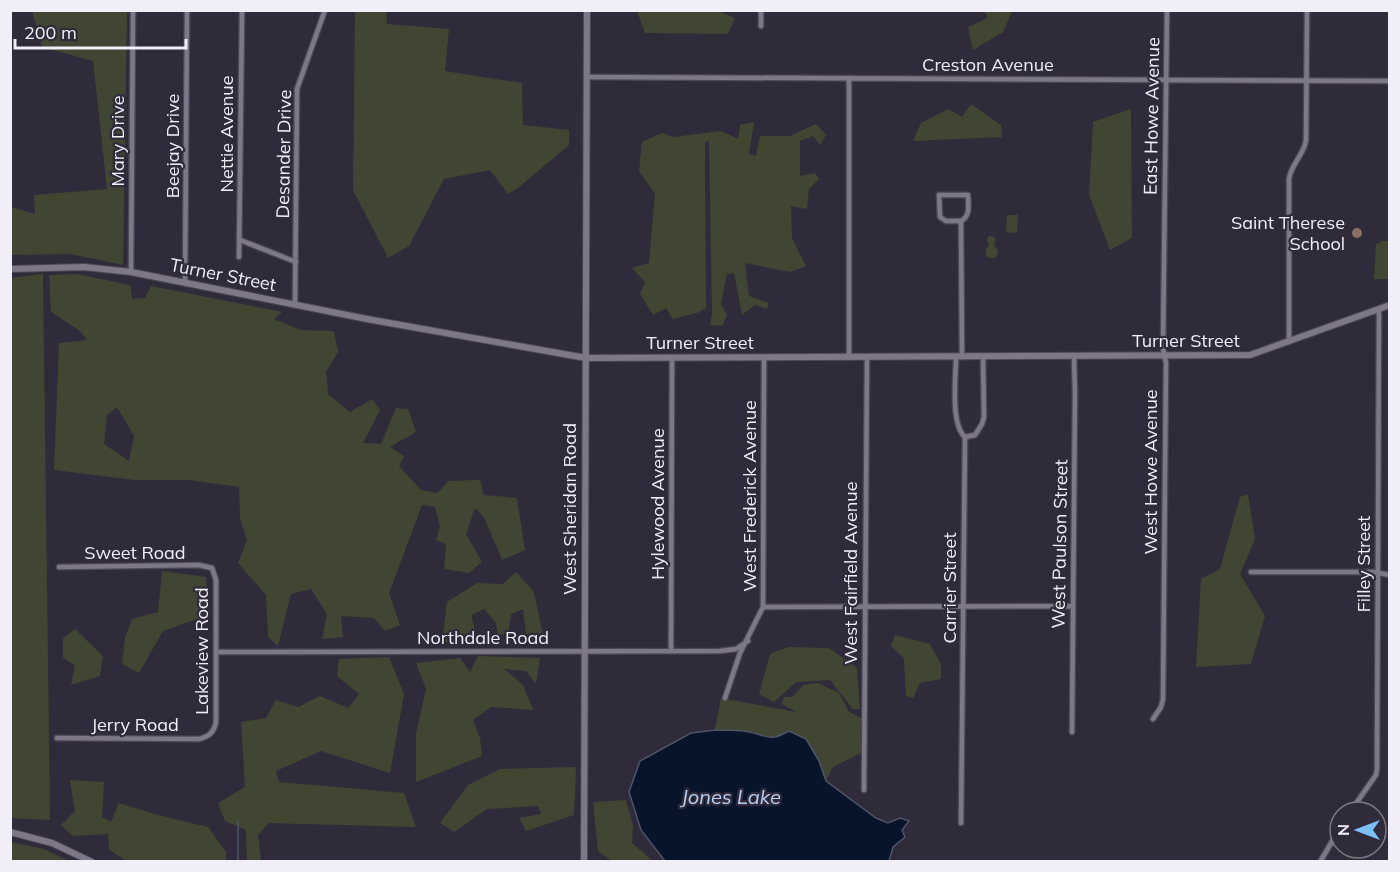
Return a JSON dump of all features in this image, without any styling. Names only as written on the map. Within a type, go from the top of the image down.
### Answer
[{"type":"street","name":"Mary Drive","points":[[131,272],[133,10]]},
{"type":"street","name":"Beejay Drive","points":[[185,283],[187,10]]},
{"type":"street","name":"Nettie Avenue","points":[[239,257],[242,10]]},
{"type":"street","name":"Desander Drive","points":[[295,304],[297,89],[326,10]]},
{"type":"street","name":"West Sheridan Road","points":[[584,861],[587,10]]},
{"type":"street","points":[[761,10],[761,26]]},
{"type":"street","name":"East Howe Avenue","points":[[1164,222],[1167,10]]},
{"type":"street","points":[[1289,342],[1289,179],[1290,172],[1303,153],[1306,140],[1307,10]]},
{"type":"street","name":"Creston Avenue","points":[[587,77],[1389,81]]},
{"type":"street","points":[[849,78],[849,357]]},
{"type":"street","name":"Carrier Street","points":[[939,195],[968,195],[968,214],[961,221],[946,221],[940,218],[939,195]]},
{"type":"street","name":"Carrier Street","points":[[961,221],[956,416],[958,427],[965,437],[961,823]]},
{"type":"street","name":"West Howe Avenue","points":[[1153,719],[1163,699],[1164,222]]},
{"type":"street","points":[[240,240],[296,262]]},
{"type":"street","name":"Turner Street","points":[[10,269],[84,267],[131,272],[385,322],[586,358],[1250,355],[1389,305]]},
{"type":"street","name":"Filley Street","points":[[1359,800],[1376,776],[1377,769],[1379,309]]},
{"type":"street","name":"West Fairfield Avenue","points":[[864,790],[867,357]]},
{"type":"street","points":[[965,437],[975,435],[982,424],[983,357]]},
{"type":"street","name":"West Paulson Street","points":[[1072,732],[1074,357]]},
{"type":"street","name":"Hylewood Avenue","points":[[671,651],[672,358]]},
{"type":"street","name":"West Frederick Avenue","points":[[725,698],[740,653],[763,607],[764,358]]},
{"type":"street","name":"Sweet Road","points":[[59,567],[199,566],[212,568]]},
{"type":"street","name":"Lakeview Road","points":[[211,734],[216,722],[216,580],[212,568]]},
{"type":"street","points":[[1251,572],[1389,575]]},
{"type":"street","points":[[763,607],[1072,606]]},
{"type":"street","name":"Northdale Road","points":[[216,652],[728,650],[736,649],[748,640]]},
{"type":"street","name":"Jerry Road","points":[[57,738],[199,739],[211,734]]},
{"type":"street","points":[[10,832],[52,843],[92,861]]},
{"type":"street","points":[[1320,861],[1328,848]]},
{"type":"green space","points":[[32,11],[127,11],[123,265],[70,254],[11,255],[11,207],[35,214],[34,195],[107,189],[93,61],[42,47]]},
{"type":"green space","points":[[355,11],[386,11],[387,24],[449,29],[445,71],[522,83],[523,125],[569,130],[569,145],[508,194],[490,170],[444,179],[409,246],[388,258],[353,190]]},
{"type":"green space","points":[[637,11],[718,11],[735,18],[728,34],[645,33]]},
{"type":"green space","points":[[984,11],[1012,11],[1003,32],[973,50],[968,27],[988,18]]},
{"type":"green space","points":[[971,104],[1001,125],[1002,137],[913,141],[921,123],[948,109],[962,117]]},
{"type":"green space","points":[[1131,109],[1132,238],[1110,250],[1089,195],[1093,122]]},
{"type":"green space","points":[[754,122],[749,154],[756,156],[760,136],[790,136],[816,124],[826,135],[820,145],[813,136],[800,141],[800,176],[815,173],[819,179],[809,189],[807,209],[791,206],[792,238],[806,266],[790,272],[745,263],[749,296],[769,303],[767,309],[755,305],[742,315],[734,273],[727,274],[721,304],[727,315],[722,326],[710,325],[712,314],[709,140],[705,143],[706,308],[697,313],[673,319],[666,308],[653,315],[640,294],[645,282],[632,268],[649,263],[655,194],[639,171],[642,142],[662,133],[674,137],[721,131],[738,139],[740,125]]},
{"type":"green space","points":[[1007,215],[1018,215],[1017,233],[1006,232]]},
{"type":"green space","points":[[989,236],[996,239],[994,246],[998,250],[996,258],[986,256]]},
{"type":"green space","points":[[1380,241],[1389,241],[1388,279],[1374,279],[1376,244]]},
{"type":"green space","points":[[43,274],[50,820],[10,818],[11,278]]},
{"type":"green space","points":[[77,274],[130,285],[132,299],[145,298],[151,286],[282,312],[274,319],[301,330],[334,331],[338,352],[326,372],[328,394],[350,412],[372,399],[380,410],[363,443],[381,444],[396,408],[408,409],[416,432],[390,447],[404,456],[399,466],[421,490],[437,493],[449,481],[480,480],[484,495],[517,498],[525,550],[502,560],[484,517],[475,508],[466,534],[482,562],[469,573],[444,569],[446,544],[436,540],[440,527],[435,507],[422,505],[389,593],[400,625],[385,631],[374,618],[341,616],[343,637],[322,639],[327,614],[311,589],[291,594],[278,646],[268,637],[266,595],[238,563],[247,540],[240,519],[239,487],[189,480],[134,480],[54,470],[59,343],[87,340],[80,331],[51,312],[49,275]],"holes":[[[117,407],[134,436],[129,461],[104,444],[107,415]]]},
{"type":"green space","points":[[1248,494],[1255,539],[1240,574],[1265,616],[1251,664],[1196,667],[1201,579],[1220,569],[1240,497]]},
{"type":"green space","points":[[162,571],[206,577],[209,615],[163,631],[139,673],[122,664],[125,638],[132,619],[158,612]]},
{"type":"green space","points":[[516,572],[534,592],[544,640],[527,642],[523,609],[511,614],[508,635],[498,634],[496,623],[484,609],[471,615],[477,639],[442,643],[447,602],[477,583],[503,584]]},
{"type":"green space","points":[[75,629],[103,656],[100,676],[71,685],[75,665],[63,658],[63,638]]},
{"type":"green space","points":[[895,635],[930,644],[941,664],[941,679],[920,683],[913,698],[906,696],[904,658],[891,646]]},
{"type":"green space","points":[[788,647],[829,648],[857,668],[860,709],[853,709],[830,680],[796,682],[774,702],[759,694],[770,654]]},
{"type":"green space","points":[[478,656],[540,658],[536,684],[526,671],[504,669],[523,685],[533,710],[491,707],[473,720],[480,738],[482,756],[416,782],[416,733],[426,689],[416,663],[460,658],[470,672]]},
{"type":"green space","points":[[389,657],[404,694],[390,773],[321,751],[276,771],[279,782],[404,793],[416,827],[269,823],[258,835],[261,861],[247,861],[246,830],[225,821],[218,803],[245,787],[241,722],[266,718],[276,700],[298,707],[320,696],[348,708],[359,694],[337,676],[339,659]]},
{"type":"green space","points":[[818,683],[839,693],[849,712],[861,718],[861,753],[833,767],[826,781],[819,761],[806,739],[789,730],[776,737],[759,736],[749,731],[715,730],[721,698],[796,712],[782,704],[784,697],[792,697],[803,685]]},
{"type":"green space","points":[[576,767],[574,815],[526,831],[519,818],[541,814],[538,806],[487,809],[454,832],[440,823],[468,785],[500,769]]},
{"type":"green space","points":[[70,780],[104,782],[102,817],[111,822],[119,803],[208,827],[226,852],[226,861],[127,861],[109,850],[108,834],[73,836],[61,825],[75,811]]},
{"type":"green space","points":[[626,800],[633,826],[632,843],[653,861],[612,861],[598,851],[593,802]]},
{"type":"green space","points":[[10,842],[44,849],[69,861],[11,861]]},
{"type":"water","name":"Jones Lake","points":[[716,730],[741,731],[773,737],[789,731],[806,739],[819,761],[826,781],[876,818],[888,823],[900,818],[909,821],[902,830],[905,837],[893,847],[889,861],[665,861],[641,830],[629,792],[640,761],[691,733]]},
{"type":"waterway","points":[[238,821],[238,862]]},
{"type":"place","name":"Saint Therese School","points":[[1357,233]]}]
